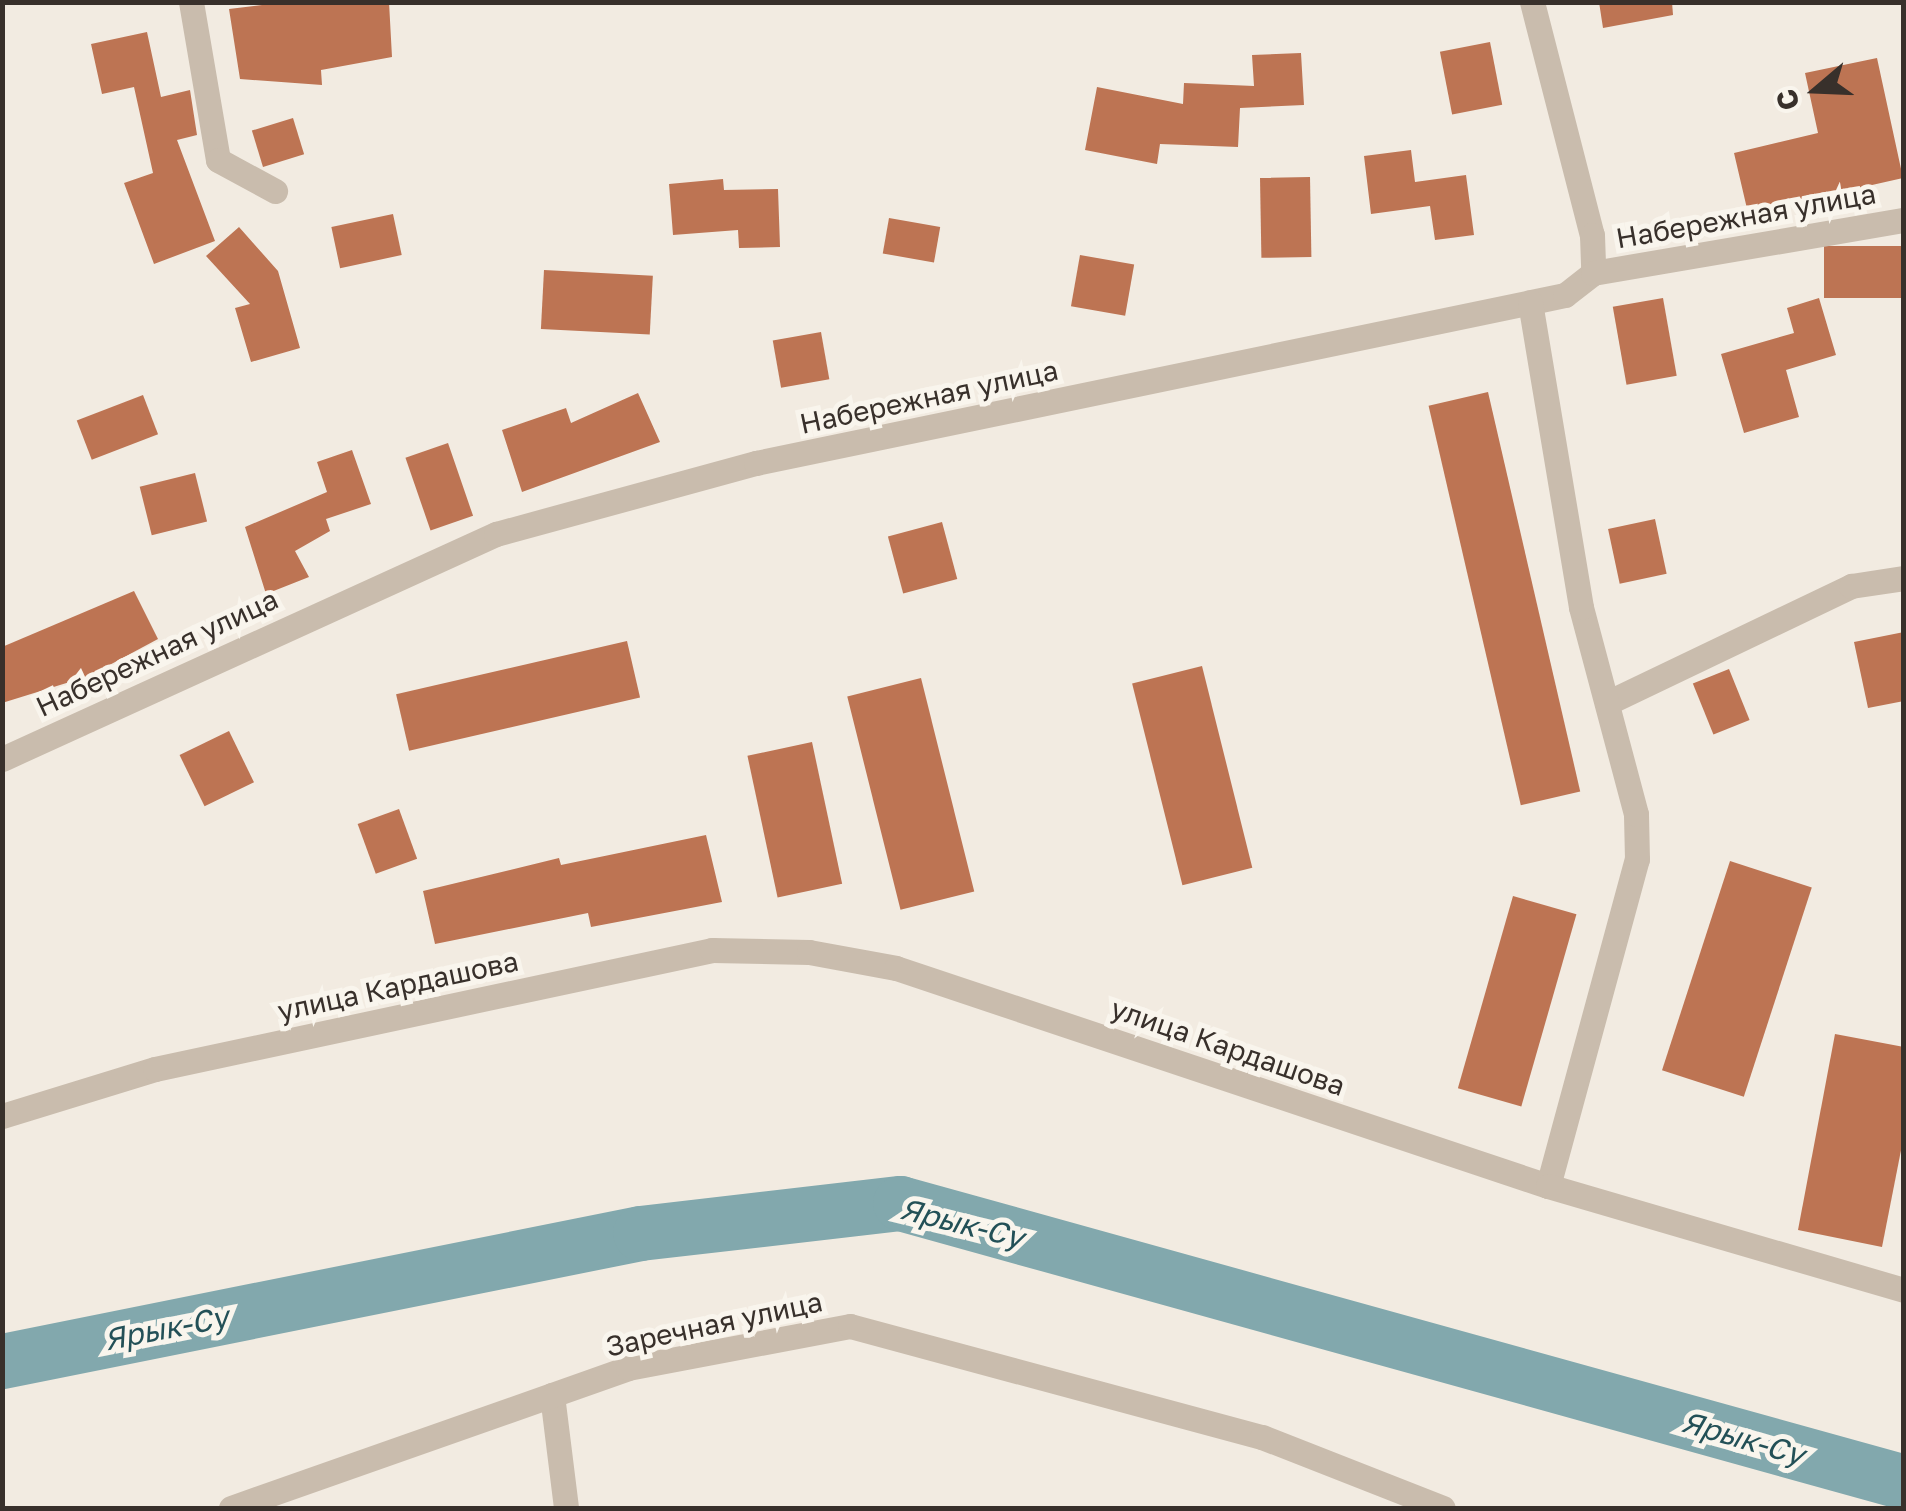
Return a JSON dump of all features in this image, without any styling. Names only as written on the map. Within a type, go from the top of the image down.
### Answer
[{"type":"street","points":[[191,2],[218,160],[275,191]]},
{"type":"street","points":[[1532,2],[1592,235],[1594,272]]},
{"type":"street","name":"Набережная улица","points":[[2,759],[496,534],[756,464],[1565,296],[1594,272],[1904,220]]},
{"type":"street","points":[[1530,302],[1582,607],[1636,814],[1637,859],[1548,1186]]},
{"type":"street","points":[[1607,704],[1851,586],[1904,578]]},
{"type":"street","name":"улица Кардашова","points":[[2,1116],[154,1069],[712,950],[808,952],[896,968],[1548,1186],[1904,1290]]},
{"type":"street","name":"Заречная улица","points":[[231,1508],[628,1368],[850,1326],[1262,1437],[1443,1508]]},
{"type":"street","points":[[552,1395],[566,1508]]},
{"type":"building","points":[[286,2],[389,2],[392,57],[321,70],[322,85],[240,79],[229,9]]},
{"type":"building","points":[[1599,2],[1672,2],[1673,15],[1603,28]]},
{"type":"building","points":[[147,32],[161,97],[190,90],[197,135],[177,140],[215,241],[154,264],[124,183],[153,173],[134,87],[102,94],[91,44]]},
{"type":"building","points":[[1490,42],[1502,105],[1452,115],[1440,52]]},
{"type":"building","points":[[1301,53],[1304,105],[1240,108],[1238,147],[1160,144],[1157,164],[1085,150],[1097,87],[1183,104],[1184,83],[1254,86],[1252,55]]},
{"type":"building","points":[[1877,58],[1903,178],[1748,213],[1734,153],[1818,133],[1805,73]]},
{"type":"building","points":[[293,118],[304,154],[263,167],[252,131]]},
{"type":"building","points":[[1411,150],[1415,182],[1466,175],[1474,235],[1435,240],[1430,206],[1371,214],[1364,156]]},
{"type":"building","points":[[1310,177],[1311,257],[1261,258],[1260,178]]},
{"type":"building","points":[[723,179],[724,190],[778,189],[780,247],[739,248],[738,230],[673,235],[669,184]]},
{"type":"building","points":[[393,214],[402,255],[340,268],[331,227]]},
{"type":"building","points":[[889,218],[940,227],[934,262],[883,253]]},
{"type":"building","points":[[239,227],[278,271],[300,348],[251,362],[235,308],[250,304],[206,256]]},
{"type":"building","points":[[1824,246],[1904,246],[1904,298],[1824,298]]},
{"type":"building","points":[[1080,255],[1134,265],[1125,316],[1071,306]]},
{"type":"building","points":[[544,270],[653,276],[650,335],[541,329]]},
{"type":"building","points":[[1663,298],[1677,376],[1626,385],[1613,307]]},
{"type":"building","points":[[1819,298],[1836,355],[1786,370],[1799,417],[1744,433],[1721,354],[1794,333],[1787,308]]},
{"type":"building","points":[[821,332],[829,379],[781,388],[773,341]]},
{"type":"building","points":[[1488,392],[1580,791],[1521,805],[1429,406]]},
{"type":"building","points":[[638,393],[660,442],[522,492],[502,430],[566,408],[571,423]]},
{"type":"building","points":[[143,395],[158,434],[92,460],[77,420]]},
{"type":"building","points":[[448,443],[473,516],[431,530],[405,458]]},
{"type":"building","points":[[352,450],[371,504],[326,519],[330,531],[295,551],[309,577],[266,594],[245,527],[327,492],[317,462]]},
{"type":"building","points":[[195,473],[207,522],[152,535],[140,487]]},
{"type":"building","points":[[1655,519],[1667,574],[1620,584],[1608,529]]},
{"type":"building","points":[[942,522],[957,579],[903,593],[888,536]]},
{"type":"building","points":[[134,591],[158,639],[89,676],[2,703],[2,647]]},
{"type":"building","points":[[1904,632],[1904,701],[1868,708],[1854,642]]},
{"type":"building","points":[[627,641],[640,698],[409,751],[396,694]]},
{"type":"building","points":[[1202,666],[1252,868],[1182,885],[1132,683]]},
{"type":"building","points":[[1729,669],[1750,720],[1713,735],[1693,684]]},
{"type":"building","points":[[921,678],[974,891],[900,910],[847,696]]},
{"type":"building","points":[[229,731],[254,782],[205,806],[180,755]]},
{"type":"building","points":[[812,742],[842,884],[778,898],[747,756]]},
{"type":"building","points":[[399,809],[417,859],[376,874],[358,824]]},
{"type":"building","points":[[706,835],[722,902],[591,927],[588,913],[435,944],[423,891],[559,858],[561,865]]},
{"type":"building","points":[[1730,861],[1812,888],[1744,1097],[1662,1070]]},
{"type":"building","points":[[1513,896],[1576,914],[1521,1106],[1458,1088]]},
{"type":"building","points":[[1835,1034],[1904,1047],[1904,1135],[1882,1247],[1798,1230]]},
{"type":"waterway","name":"Ярык-Су","points":[[2,1361],[640,1233],[900,1203],[1904,1482]]}]
